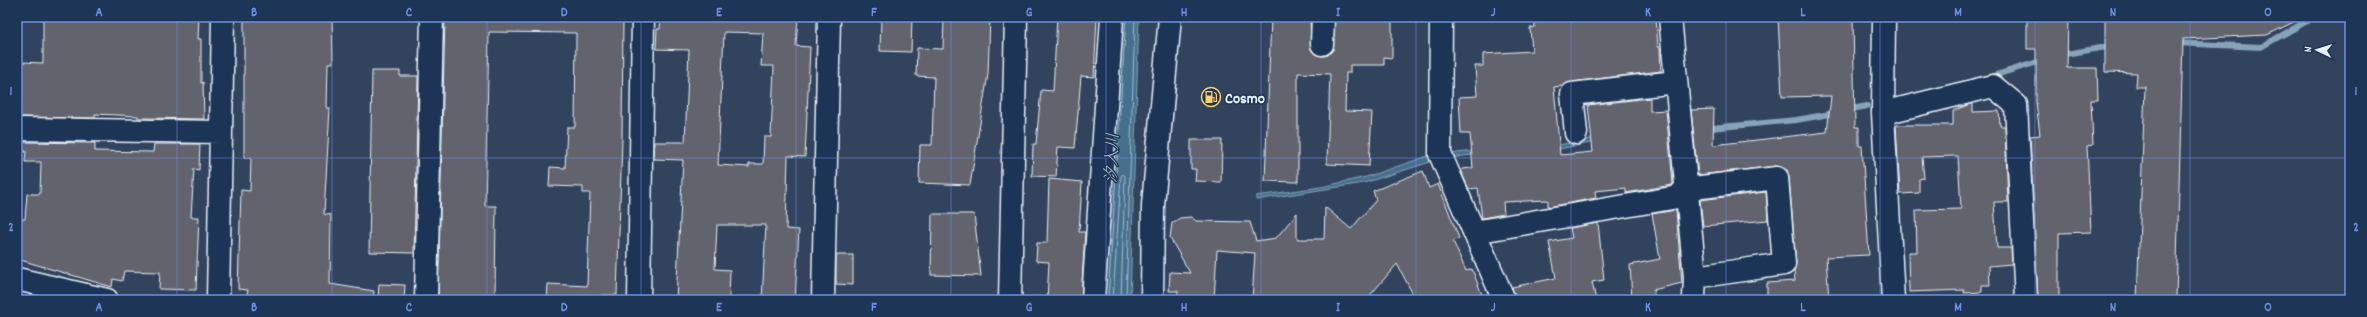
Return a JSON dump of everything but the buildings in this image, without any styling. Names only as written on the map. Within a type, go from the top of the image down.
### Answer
[{"type":"street","points":[[218,300],[223,17]]},
{"type":"street","points":[[426,300],[432,17]]},
{"type":"street","points":[[639,300],[644,17]]},
{"type":"street","points":[[823,300],[829,17]]},
{"type":"street","points":[[1010,300],[1016,17]]},
{"type":"street","points":[[1093,300],[1112,17]]},
{"type":"street","points":[[1152,300],[1153,205],[1170,17]]},
{"type":"street","points":[[1322,44],[1323,17]]},
{"type":"street","points":[[1441,17],[1440,154],[1504,300]]},
{"type":"street","points":[[1474,232],[1678,197],[1685,189],[1777,178],[1784,264],[1691,294],[1685,189],[1670,17]]},
{"type":"street","points":[[1884,17],[1883,113],[1893,300]]},
{"type":"street","points":[[1576,133],[1572,94],[1676,82]]},
{"type":"street","points":[[1883,113],[1993,86],[2016,105],[2026,300]]},
{"type":"street","points":[[17,129],[221,132]]},
{"type":"street","points":[[17,279],[107,300]]},
{"type":"water","points":[[1122,17],[1139,17],[1130,300],[1104,300]]},
{"type":"water","points":[[1606,136],[1607,140],[1548,151],[1511,149],[1451,158],[1450,154],[1511,146],[1548,147]]},
{"type":"water","points":[[1428,156],[1430,162],[1364,183],[1256,200],[1256,196],[1321,187],[1366,177]]},
{"type":"waterway","points":[[2175,43],[2261,47],[2307,21]]},
{"type":"waterway","points":[[2060,55],[2112,46]]},
{"type":"waterway","points":[[1986,78],[2044,60]]},
{"type":"waterway","points":[[1847,110],[1867,106]]},
{"type":"waterway","points":[[1690,130],[1796,120],[1836,113]]},
{"type":"place","name":"Cosmo","points":[[1211,97]]},
{"type":"water label","name":"汐入川","points":[[1111,158]]}]
